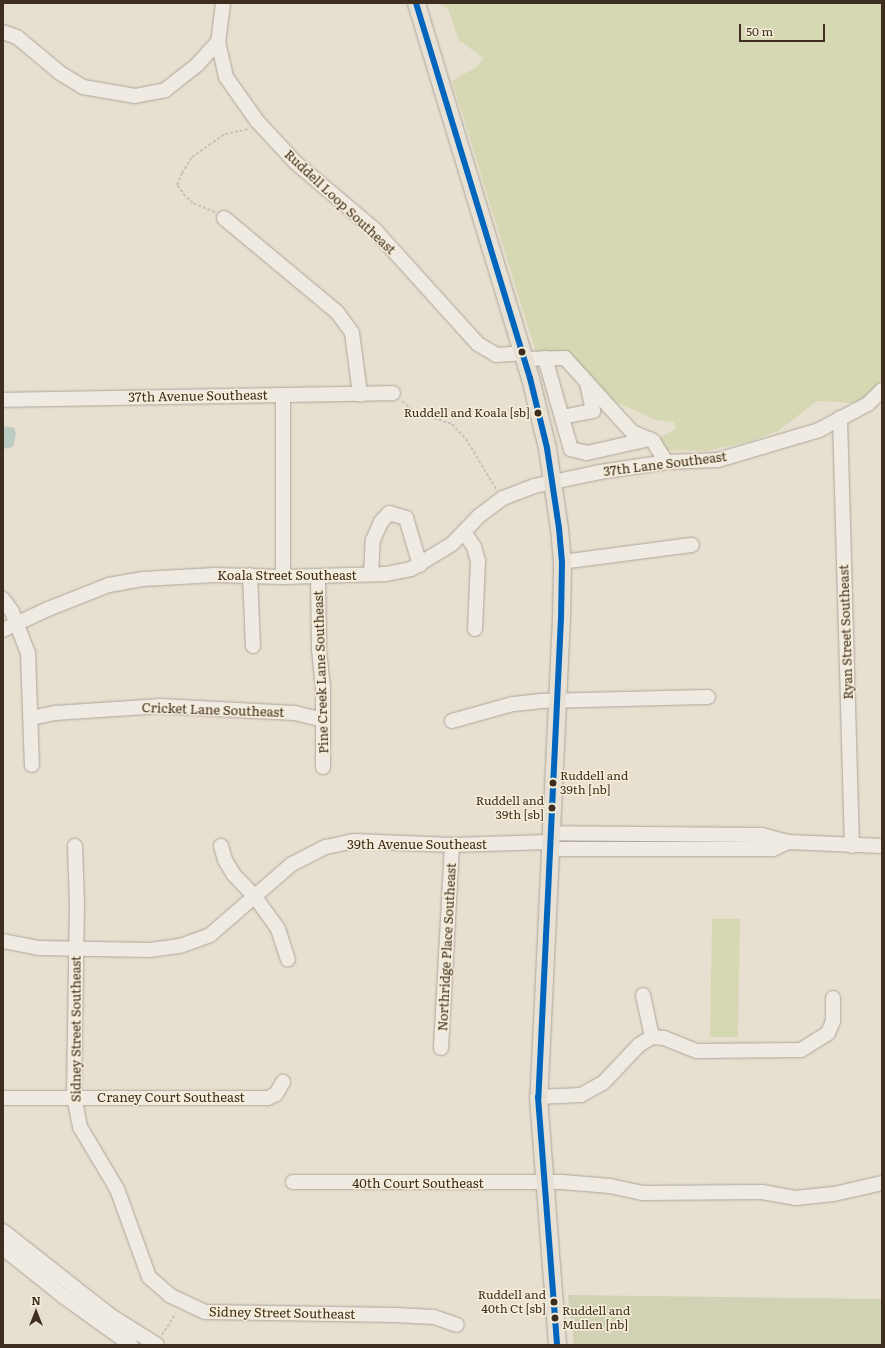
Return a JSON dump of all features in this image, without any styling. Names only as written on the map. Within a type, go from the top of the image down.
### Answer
[{"type":"main road","points":[[416,3],[523,356],[542,426],[553,481],[562,562],[557,701],[549,842],[538,1097],[543,1183],[557,1345]]},
{"type":"street","name":"Ruddell Loop Southeast","points":[[223,3],[218,42],[226,77],[263,128],[296,163],[374,229],[478,344],[496,355],[565,358],[632,432],[649,439]]},
{"type":"street","points":[[3,32],[18,37],[60,73],[83,87],[135,96],[165,90],[197,65],[218,42]]},
{"type":"street","points":[[224,218],[337,312],[352,333],[360,394]]},
{"type":"street","points":[[545,358],[571,449],[579,453],[587,454],[649,439],[653,441],[666,462]]},
{"type":"street","points":[[562,417],[593,411],[587,381]]},
{"type":"street","name":"37th Lane Southeast","points":[[553,481],[666,462],[718,460],[819,430],[868,404],[882,390]]},
{"type":"street","name":"37th Avenue Southeast","points":[[3,400],[393,393]]},
{"type":"street","points":[[282,576],[283,395]]},
{"type":"street","name":"Ryan Street Southeast","points":[[840,418],[852,846]]},
{"type":"street","name":"Koala Street Southeast","points":[[3,630],[109,585],[182,576],[318,576],[371,574],[411,569],[420,565],[452,544],[479,516],[503,498],[553,481]]},
{"type":"street","points":[[371,574],[373,540],[381,522],[389,514],[406,518],[420,565]]},
{"type":"street","points":[[464,532],[474,547],[478,560],[475,629]]},
{"type":"street","points":[[562,562],[692,545]]},
{"type":"street","points":[[250,575],[253,646]]},
{"type":"street","name":"Pine Creek Lane Southeast","points":[[318,576],[323,720],[323,767]]},
{"type":"street","points":[[3,599],[17,624],[28,653],[32,765]]},
{"type":"street","points":[[452,721],[513,704],[557,701],[708,697]]},
{"type":"street","name":"Cricket Lane Southeast","points":[[31,718],[63,712],[161,706],[295,713],[323,720]]},
{"type":"street","name":"39th Avenue Southeast","points":[[255,897],[292,864],[326,847],[354,841],[452,845],[762,835],[788,842],[852,846],[882,846]]},
{"type":"street","name":"Northridge Place Southeast","points":[[441,1048],[452,845]]},
{"type":"street","name":"Sidney Street Southeast","points":[[75,846],[76,949],[74,1096],[80,1127],[117,1189],[149,1277],[171,1296],[206,1312],[396,1315],[434,1317],[457,1325]]},
{"type":"street","points":[[221,846],[225,860],[234,876],[255,897],[278,929],[288,959]]},
{"type":"street","points":[[3,941],[39,948],[150,950],[180,946],[210,935],[255,897]]},
{"type":"street","points":[[644,995],[652,1037]]},
{"type":"street","points":[[538,1097],[581,1095],[603,1083],[638,1045],[652,1037],[664,1038],[697,1051],[801,1050],[828,1033],[833,1021],[833,998]]},
{"type":"street","name":"Craney Court Southeast","points":[[3,1098],[74,1096],[268,1098],[276,1094],[283,1082]]},
{"type":"street","name":"40th Court Southeast","points":[[293,1182],[543,1183],[610,1186],[642,1193],[762,1192],[795,1198],[834,1194],[882,1183]]},
{"type":"street","points":[[3,1231],[111,1316],[159,1340]]},
{"type":"street","points":[[3,1248],[91,1317],[131,1345]]},
{"type":"path","points":[[224,218],[209,208],[193,203],[185,196],[177,185],[182,173],[192,157],[225,134],[263,128]]},
{"type":"path","points":[[393,393],[415,412],[452,424],[466,439],[503,498]]},
{"type":"path","points":[[159,1340],[176,1313]]},
{"type":"green space","points":[[438,3],[882,3],[882,390],[868,404],[817,401],[778,431],[748,442],[706,451],[659,450],[653,441],[676,429],[674,422],[656,420],[600,395],[565,358],[538,359],[452,81],[478,66],[483,58],[459,40],[448,9]]},
{"type":"green space","points":[[712,919],[740,919],[738,1037],[710,1037]]},
{"type":"green space","points":[[568,1295],[882,1299],[882,1345],[574,1345]]},
{"type":"shaded area","points":[[3,426],[14,428],[16,433],[13,447],[3,449]]},
{"type":"transit line","points":[[416,3],[530,378],[547,448],[559,528],[562,562],[561,618],[538,1097],[557,1345]]},
{"type":"place","name":"Ruddell and Koala [sb]","points":[[538,413]]},
{"type":"place","name":"Ruddell and 39th [nb]","points":[[553,783]]},
{"type":"place","name":"Ruddell and 39th [sb]","points":[[552,808]]},
{"type":"place","name":"Ruddell and 40th Ct [sb]","points":[[554,1302]]},
{"type":"place","name":"Ruddell and Mullen [nb]","points":[[555,1318]]}]
